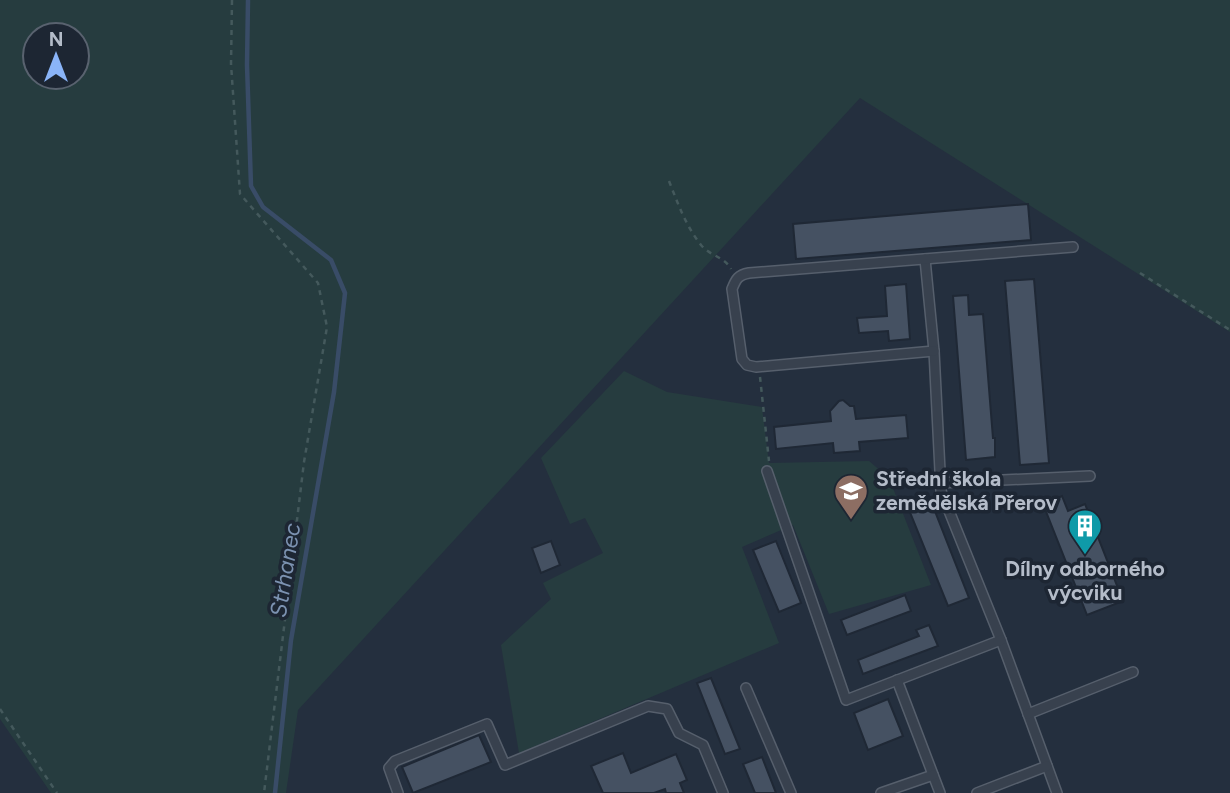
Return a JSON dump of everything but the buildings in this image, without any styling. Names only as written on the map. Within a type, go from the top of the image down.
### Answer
[{"type":"lane","points":[[934,351],[759,367],[747,365],[742,359],[732,289],[736,278],[749,273],[1073,247]]},
{"type":"lane","points":[[925,259],[934,351],[941,491],[1001,640],[1057,793]]},
{"type":"lane","points":[[767,471],[846,700],[1001,640]]},
{"type":"lane","points":[[940,483],[1090,476]]},
{"type":"lane","points":[[1028,714],[1133,671]]},
{"type":"lane","points":[[897,680],[940,793]]},
{"type":"lane","points":[[746,688],[791,793]]},
{"type":"lane","points":[[398,793],[389,768],[395,761],[487,724],[505,765],[648,706],[667,709],[679,733],[703,745],[723,793]]},
{"type":"lane","points":[[977,793],[1047,766]]},
{"type":"lane","points":[[881,793],[933,775]]},
{"type":"path","points":[[232,0],[232,64],[240,194],[318,283],[327,327],[304,462],[264,793]]},
{"type":"path","points":[[669,181],[683,217],[703,248],[728,262],[736,278]]},
{"type":"path","points":[[1140,273],[1230,330]]},
{"type":"path","points":[[759,367],[769,459],[767,471]]},
{"type":"path","points":[[0,709],[57,793]]},
{"type":"green space","points":[[0,0],[1230,0],[1230,332],[860,98],[298,710],[286,793],[51,793],[0,719]]},
{"type":"green space","points":[[624,371],[667,392],[762,407],[769,463],[869,461],[889,478],[931,585],[829,614],[793,525],[742,547],[779,643],[519,753],[501,645],[551,599],[543,583],[603,553],[585,518],[570,524],[541,458]]},
{"type":"waterway","name":"Strhanec","points":[[248,0],[251,186],[263,207],[331,260],[345,293],[334,392],[291,640],[275,793]]},
{"type":"place","name":"Střední škola zemědělská Přerov","points":[[851,521]]},
{"type":"place","name":"Dílny odborného výcviku","points":[[1085,556]]}]
